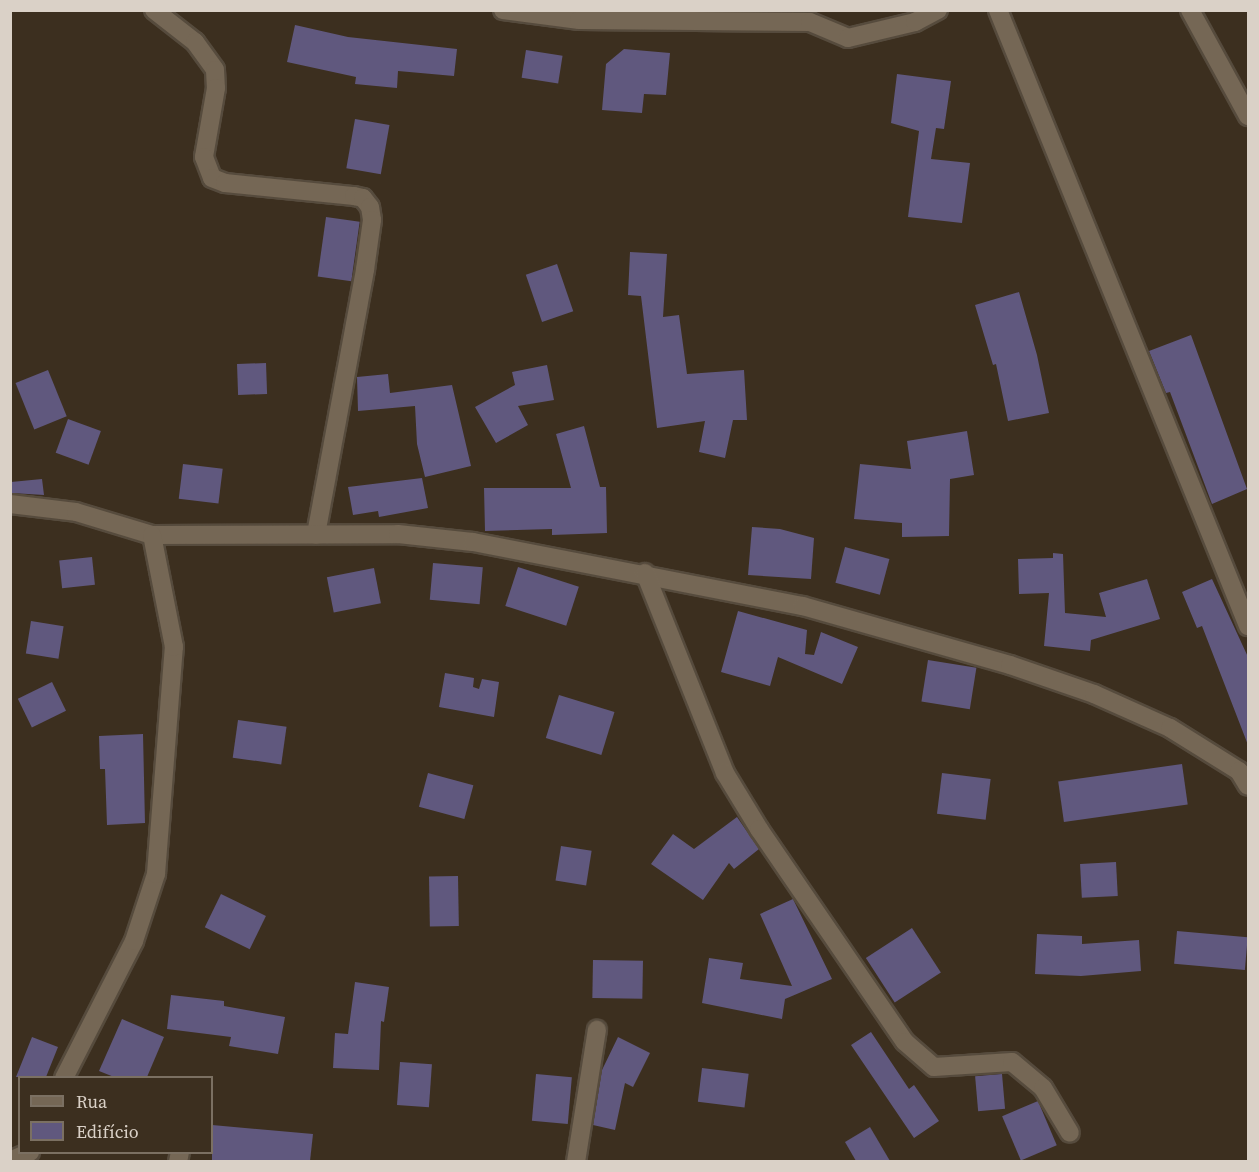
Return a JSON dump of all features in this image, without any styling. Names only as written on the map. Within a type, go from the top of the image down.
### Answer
[{"type":"street","points":[[154,10],[195,42],[215,70],[216,88],[204,157],[212,178],[225,183],[354,196],[363,198],[370,207],[372,220],[365,270],[316,534]]},
{"type":"street","points":[[509,11],[579,20],[809,16],[848,38],[915,22],[938,10]]},
{"type":"street","points":[[998,10],[1248,626]]},
{"type":"street","points":[[1190,10],[1248,116]]},
{"type":"street","points":[[10,504],[76,512],[152,535],[398,534],[473,542],[645,573],[803,606],[1010,665],[1094,694],[1170,728],[1245,774]]},
{"type":"street","points":[[65,1076],[134,941],[156,874],[174,647],[152,535]]},
{"type":"street","points":[[645,573],[725,773],[759,830],[905,1042],[934,1067],[1012,1062],[1043,1088],[1070,1133]]},
{"type":"street","points":[[576,1161],[597,1030]]},
{"type":"street","points":[[10,1161],[26,1154]]},
{"type":"building","points":[[295,25],[348,37],[457,49],[454,76],[398,71],[397,88],[355,84],[356,77],[287,62]]},
{"type":"building","points":[[624,49],[670,53],[666,95],[644,94],[642,113],[602,110],[606,64]]},
{"type":"building","points":[[526,50],[563,56],[558,83],[522,78]]},
{"type":"building","points":[[897,74],[951,81],[944,129],[936,128],[931,159],[970,163],[962,223],[908,217],[919,131],[891,123]]},
{"type":"building","points":[[355,119],[389,125],[381,174],[346,168]]},
{"type":"building","points":[[326,217],[360,222],[351,281],[318,276]]},
{"type":"building","points":[[630,252],[667,254],[663,317],[679,315],[687,374],[744,370],[747,420],[733,420],[725,458],[699,452],[705,421],[657,428],[641,296],[628,295]]},
{"type":"building","points":[[557,264],[573,311],[542,322],[526,275]]},
{"type":"building","points":[[1019,292],[1037,355],[1049,413],[1008,421],[996,364],[993,365],[975,305]]},
{"type":"building","points":[[1191,335],[1247,489],[1212,504],[1170,392],[1166,393],[1149,351]]},
{"type":"building","points":[[266,363],[267,394],[238,395],[237,364]]},
{"type":"building","points":[[547,365],[554,400],[518,406],[528,425],[496,443],[475,407],[515,385],[512,372]]},
{"type":"building","points":[[48,370],[67,416],[34,429],[16,383]]},
{"type":"building","points":[[388,374],[390,393],[452,385],[471,466],[425,477],[417,444],[415,406],[358,411],[357,377]]},
{"type":"building","points":[[68,419],[101,431],[89,465],[56,453]]},
{"type":"building","points":[[584,426],[600,487],[606,487],[607,533],[552,535],[552,529],[485,531],[484,488],[571,488],[556,434]]},
{"type":"building","points":[[967,431],[974,475],[950,479],[949,536],[902,537],[902,523],[854,519],[860,464],[911,469],[907,441]]},
{"type":"building","points":[[183,464],[223,469],[218,504],[179,499]]},
{"type":"building","points":[[422,478],[428,508],[379,517],[378,511],[353,515],[348,487]]},
{"type":"building","points":[[42,479],[44,495],[12,493],[11,482]]},
{"type":"building","points":[[752,527],[780,529],[814,538],[811,579],[748,575]]},
{"type":"building","points":[[845,547],[889,559],[880,595],[835,583]]},
{"type":"building","points":[[1053,553],[1063,554],[1065,613],[1106,617],[1099,593],[1147,579],[1160,619],[1091,640],[1090,651],[1044,646],[1049,593],[1019,594],[1018,559],[1053,558]]},
{"type":"building","points":[[92,557],[95,585],[62,588],[59,560]]},
{"type":"building","points":[[433,563],[483,567],[480,604],[430,600]]},
{"type":"building","points":[[518,567],[579,587],[566,626],[505,606]]},
{"type":"building","points":[[374,568],[381,603],[334,612],[327,577]]},
{"type":"building","points":[[1212,579],[1248,657],[1248,745],[1202,626],[1197,628],[1182,592]]},
{"type":"building","points":[[738,611],[807,630],[805,654],[814,655],[821,632],[858,647],[842,684],[778,657],[770,686],[721,672]]},
{"type":"building","points":[[31,621],[64,626],[58,659],[26,654]]},
{"type":"building","points":[[928,660],[976,668],[970,709],[921,701]]},
{"type":"building","points":[[445,673],[474,678],[473,687],[479,689],[482,679],[499,682],[494,717],[439,707]]},
{"type":"building","points":[[52,682],[66,711],[32,727],[18,699]]},
{"type":"building","points":[[559,695],[614,712],[601,755],[546,738]]},
{"type":"building","points":[[238,720],[287,727],[281,764],[233,758]]},
{"type":"building","points":[[143,734],[145,823],[107,825],[105,769],[100,769],[99,736]]},
{"type":"building","points":[[1182,764],[1188,805],[1064,822],[1058,781]]},
{"type":"building","points":[[428,773],[473,785],[464,819],[419,807]]},
{"type":"building","points":[[942,773],[991,779],[986,820],[937,814]]},
{"type":"building","points":[[737,817],[759,849],[734,869],[729,863],[703,900],[651,864],[673,834],[694,849]]},
{"type":"building","points":[[561,846],[592,851],[586,885],[556,881]]},
{"type":"building","points":[[1116,862],[1118,896],[1082,898],[1080,864]]},
{"type":"building","points":[[458,876],[459,926],[430,926],[429,877]]},
{"type":"building","points":[[221,894],[266,916],[250,949],[205,927]]},
{"type":"building","points":[[793,899],[832,979],[785,999],[782,1019],[702,1003],[709,958],[743,963],[740,979],[792,986],[760,914]]},
{"type":"building","points":[[912,928],[941,972],[895,1002],[866,958]]},
{"type":"building","points":[[1177,931],[1248,937],[1245,970],[1174,964]]},
{"type":"building","points":[[1037,934],[1082,936],[1082,944],[1139,940],[1141,971],[1081,976],[1035,974]]},
{"type":"building","points":[[593,960],[643,961],[642,999],[592,998]]},
{"type":"building","points":[[355,982],[389,987],[384,1022],[381,1021],[379,1070],[333,1068],[335,1033],[348,1034]]},
{"type":"building","points":[[171,995],[224,1001],[224,1006],[285,1017],[278,1054],[229,1046],[231,1037],[167,1029]]},
{"type":"building","points":[[122,1019],[164,1037],[147,1076],[112,1076],[99,1071]]},
{"type":"building","points":[[871,1032],[909,1089],[914,1085],[939,1121],[914,1138],[851,1045]]},
{"type":"building","points":[[32,1037],[58,1047],[46,1076],[16,1077]]},
{"type":"building","points":[[618,1037],[650,1053],[633,1087],[625,1083],[615,1130],[593,1125],[602,1070]]},
{"type":"building","points":[[400,1062],[432,1064],[429,1107],[397,1105]]},
{"type":"building","points":[[702,1068],[749,1074],[745,1107],[698,1102]]},
{"type":"building","points":[[536,1074],[572,1077],[568,1124],[532,1121]]},
{"type":"building","points":[[1002,1074],[1005,1109],[978,1111],[975,1076]]},
{"type":"building","points":[[1038,1101],[1057,1145],[1021,1160],[1002,1116]]},
{"type":"building","points":[[213,1125],[313,1134],[310,1161],[212,1161]]},
{"type":"building","points":[[870,1127],[890,1161],[856,1161],[845,1142]]}]
